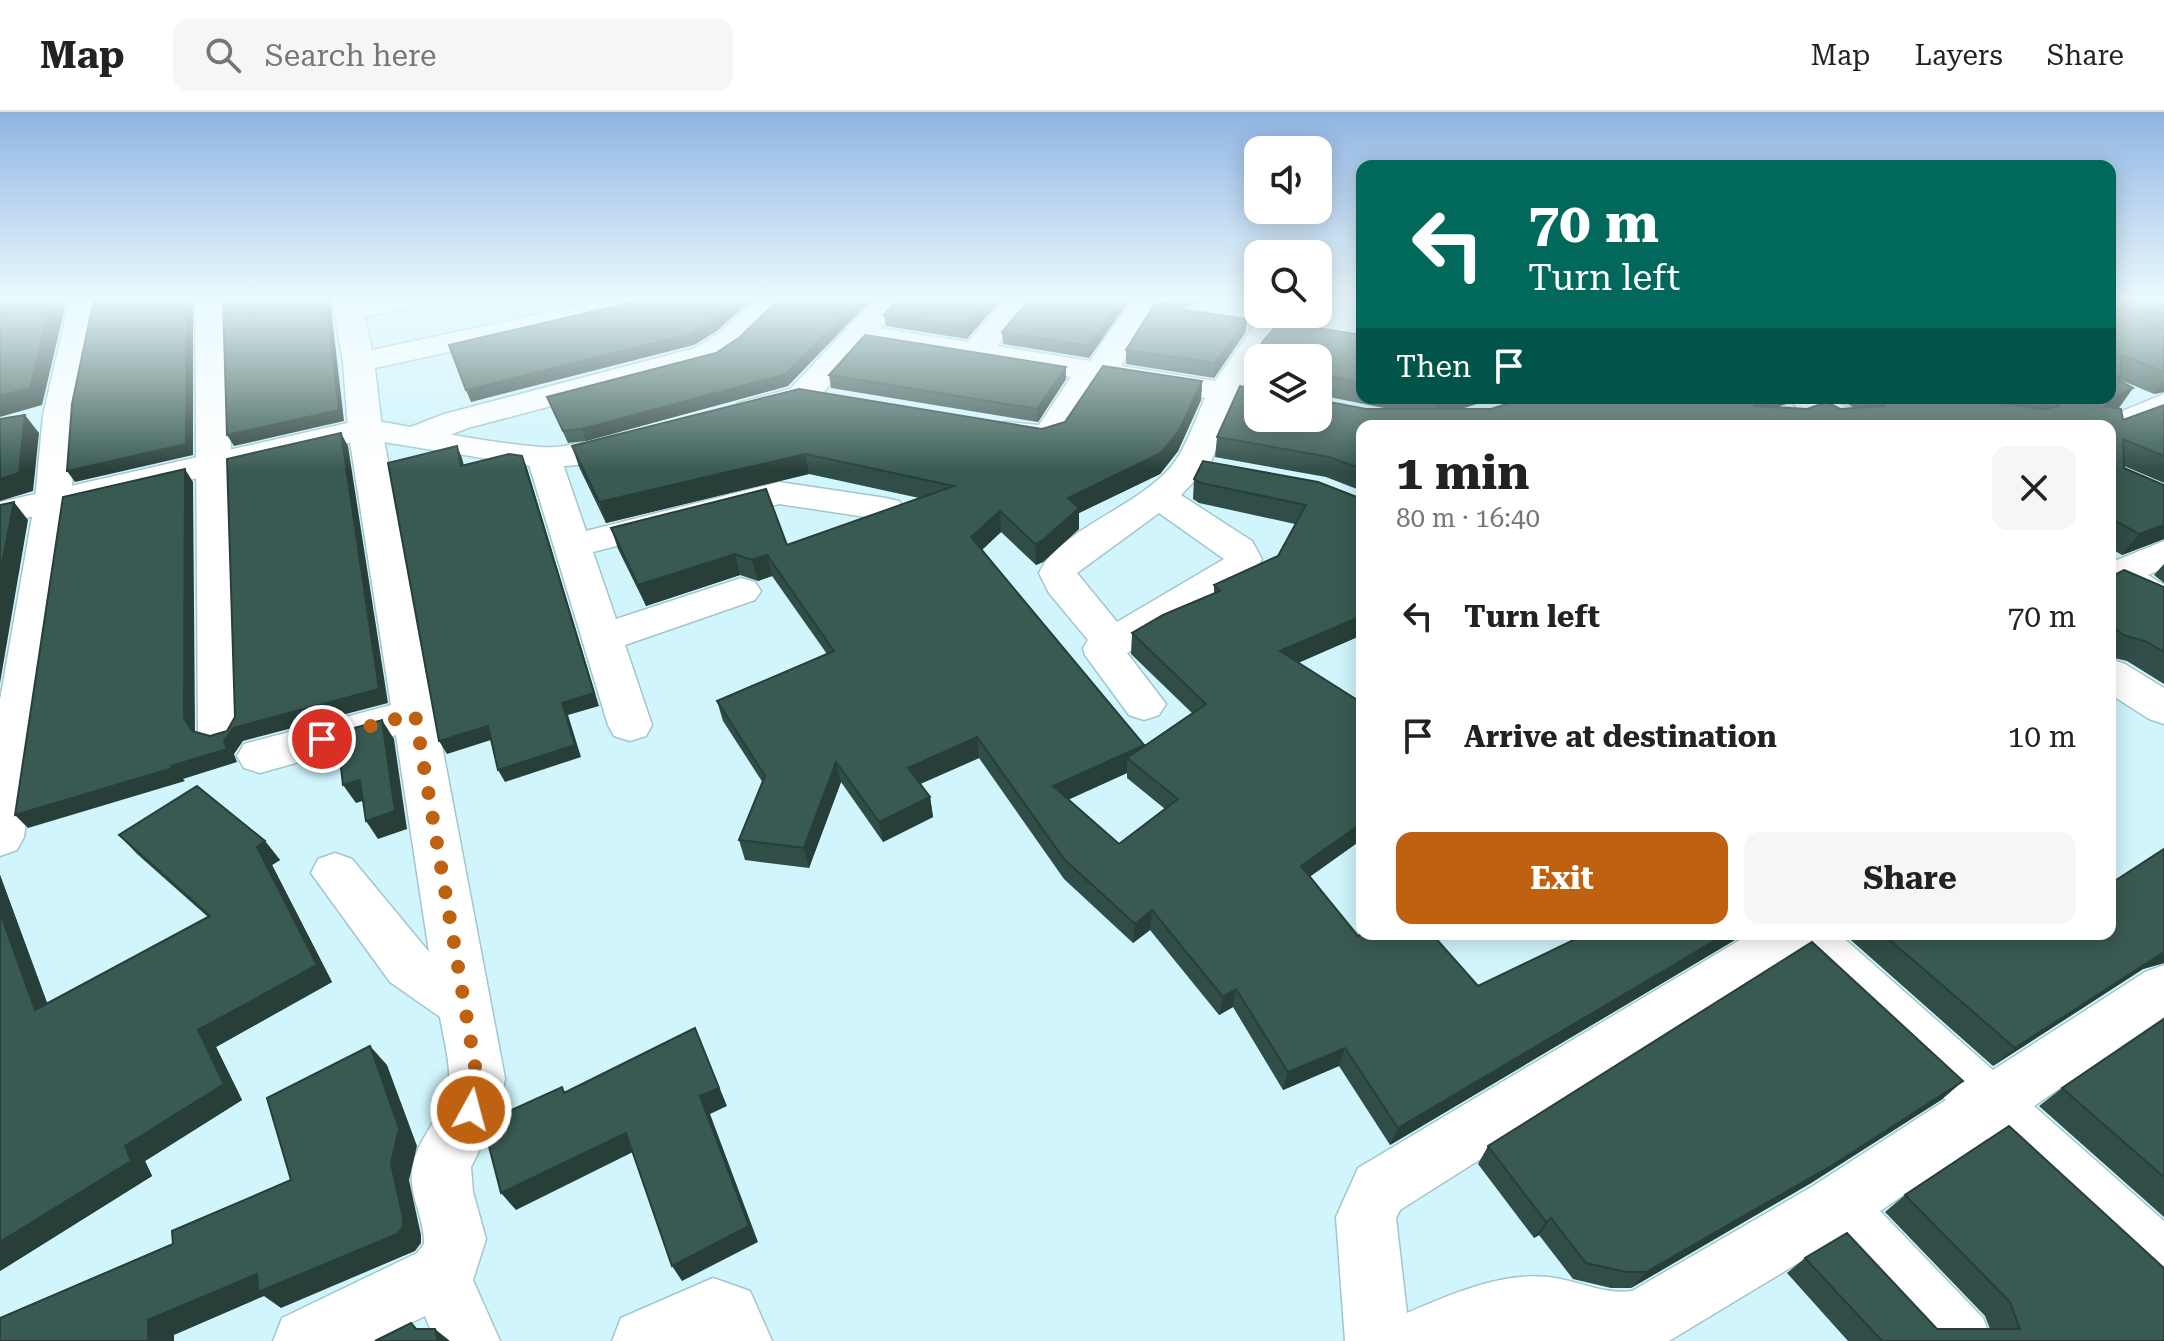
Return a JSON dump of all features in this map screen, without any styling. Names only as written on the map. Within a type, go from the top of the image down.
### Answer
[{"type":"street","points":[[0,837],[18,602],[53,500],[45,419],[66,356]]},
{"type":"street","points":[[211,356],[220,731]]},
{"type":"street","points":[[305,1341],[439,1275],[451,1263],[458,1246],[441,1176],[448,1147],[471,1110],[477,1078],[365,429],[358,356]]},
{"type":"street","points":[[359,362],[386,356]]},
{"type":"street","points":[[420,435],[456,421],[701,356]]},
{"type":"street","points":[[714,420],[818,399],[845,356]]},
{"type":"street","points":[[1005,356],[1244,394]]},
{"type":"street","points":[[971,426],[1032,437],[1051,433],[1107,356]]},
{"type":"street","points":[[1111,641],[1063,584],[1058,573],[1062,564],[1159,496],[1206,468],[1225,390],[1254,356]]},
{"type":"street","points":[[2121,392],[2158,407]]},
{"type":"street","points":[[1780,420],[1808,404]]},
{"type":"street","points":[[1815,404],[1843,420]]},
{"type":"street","points":[[2116,425],[2158,407]]},
{"type":"street","points":[[0,513],[365,429],[420,435],[544,458],[588,454],[670,432]]},
{"type":"street","points":[[544,458],[630,725]]},
{"type":"street","points":[[572,546],[779,493],[886,509]]},
{"type":"street","points":[[1144,704],[1106,655],[1104,648],[1111,641],[1238,568],[1243,559],[1239,549],[1159,496]]},
{"type":"street","points":[[2116,573],[2164,553]]},
{"type":"street","points":[[2116,576],[2164,602]]},
{"type":"street","points":[[600,639],[741,591]]},
{"type":"street","points":[[2116,678],[2164,708]]},
{"type":"street","points":[[260,756],[415,714]]},
{"type":"street","points":[[335,873],[408,966],[465,1005]]},
{"type":"street","points":[[1377,1341],[1366,1217],[1379,1189],[1784,940]]},
{"type":"street","points":[[1810,940],[2164,1263]]},
{"type":"street","points":[[1419,1341],[1440,1329],[1489,1314],[1555,1309],[1591,1324],[1616,1327],[1642,1321],[1834,1207],[2164,988]]},
{"type":"street","points":[[1834,1207],[1960,1341]]},
{"type":"street","points":[[439,1275],[468,1341]]},
{"type":"street","points":[[644,1341],[713,1310],[727,1314],[740,1341]]},
{"type":"building","points":[[0,356],[38,356],[30,388],[0,396]]},
{"type":"building","points":[[82,356],[187,356],[186,444],[67,471],[72,404]]},
{"type":"building","points":[[225,356],[333,356],[339,410],[227,435]]},
{"type":"building","points":[[453,356],[601,356],[466,390]]},
{"type":"building","points":[[703,356],[803,356],[786,374],[582,429],[563,431],[547,397]]},
{"type":"building","points":[[846,356],[999,356],[1066,367],[1037,409],[829,375]]},
{"type":"building","points":[[1169,356],[1220,356],[1215,363]]},
{"type":"building","points":[[1332,356],[1356,356],[1356,382],[1332,377]]},
{"type":"building","points":[[2116,356],[2121,356],[2121,375],[2117,379],[2133,388],[2116,396]]},
{"type":"building","points":[[2124,356],[2164,356],[2164,372]]},
{"type":"building","points":[[1103,366],[1202,381],[1179,431],[1161,453],[1068,498],[1079,508],[1042,541],[1035,544],[1000,511],[971,537],[1144,745],[1053,786],[1119,844],[1178,799],[1127,758],[1206,704],[1132,633],[1163,615],[1220,591],[1214,585],[1278,556],[1306,505],[1201,483],[1194,479],[1203,461],[1318,482],[1356,497],[1356,619],[1280,651],[1356,699],[1356,827],[1301,866],[1356,934],[1356,940],[1437,940],[1478,986],[1574,940],[1716,940],[1398,1128],[1345,1048],[1288,1072],[1236,989],[1223,997],[1152,910],[1135,924],[1064,859],[977,737],[908,768],[930,797],[879,822],[836,762],[804,848],[739,840],[765,776],[717,701],[834,651],[767,555],[752,560],[735,554],[638,585],[611,528],[766,489],[787,545],[954,486],[805,454],[599,502],[572,446],[799,389],[1042,429],[1065,422]]},
{"type":"building","points":[[1240,386],[1244,387],[1244,432],[1332,432],[1332,402],[1366,409],[1491,409],[1507,404],[1756,404],[1754,406],[1807,409],[1831,404],[1840,409],[1884,406],[1882,404],[2010,404],[2044,409],[2059,406],[2057,404],[2106,404],[2105,406],[2121,409],[2123,420],[2164,405],[2164,456],[2123,439],[2124,468],[2164,485],[2164,525],[2139,534],[2116,521],[2116,420],[1356,420],[1356,467],[1329,457],[1217,437]]},
{"type":"building","points":[[25,415],[19,473],[0,479],[0,419]]},
{"type":"building","points":[[341,433],[379,689],[233,728],[224,741],[227,749],[15,815],[63,497],[185,469],[184,718],[192,731],[210,736],[227,731],[235,717],[227,459]]},
{"type":"building","points":[[457,446],[461,466],[509,454],[522,456],[594,693],[562,703],[575,745],[498,770],[488,726],[439,741],[388,463]]},
{"type":"building","points":[[14,502],[0,574],[0,505]]},
{"type":"building","points":[[2124,570],[2164,587],[2164,652],[2116,630],[2116,574]]},
{"type":"building","points":[[382,720],[395,811],[366,821],[360,780],[343,785],[337,733]]},
{"type":"building","points":[[197,786],[265,841],[257,847],[317,965],[198,1030],[224,1084],[125,1146],[131,1161],[0,1242],[0,912],[35,1010],[210,916],[119,835]]},
{"type":"building","points":[[2164,849],[2164,952],[2015,1048],[1890,940],[2116,940],[2116,880]]},
{"type":"building","points":[[1812,942],[1963,1081],[1831,1166],[1646,1272],[1626,1272],[1586,1263],[1551,1218],[1546,1222],[1488,1146]]},
{"type":"building","points":[[2164,1019],[2164,1177],[2062,1088]]},
{"type":"building","points":[[695,1028],[719,1088],[700,1096],[749,1226],[672,1266],[626,1133],[501,1193],[483,1123],[562,1087],[564,1093]]},
{"type":"building","points":[[370,1046],[399,1128],[391,1163],[403,1218],[403,1227],[397,1234],[258,1292],[257,1274],[148,1320],[148,1341],[0,1341],[0,1318],[173,1244],[172,1231],[291,1180],[267,1098]]},
{"type":"building","points":[[2009,1126],[2164,1268],[2164,1341],[1882,1341],[1805,1258],[1847,1233],[1937,1329],[2020,1329],[2010,1302],[1905,1195]]},
{"type":"building","points":[[411,1323],[416,1329],[435,1329],[438,1341],[375,1341]]},
{"type":"route","points":[[322,739],[415,714],[477,1078],[471,1110]]}]
